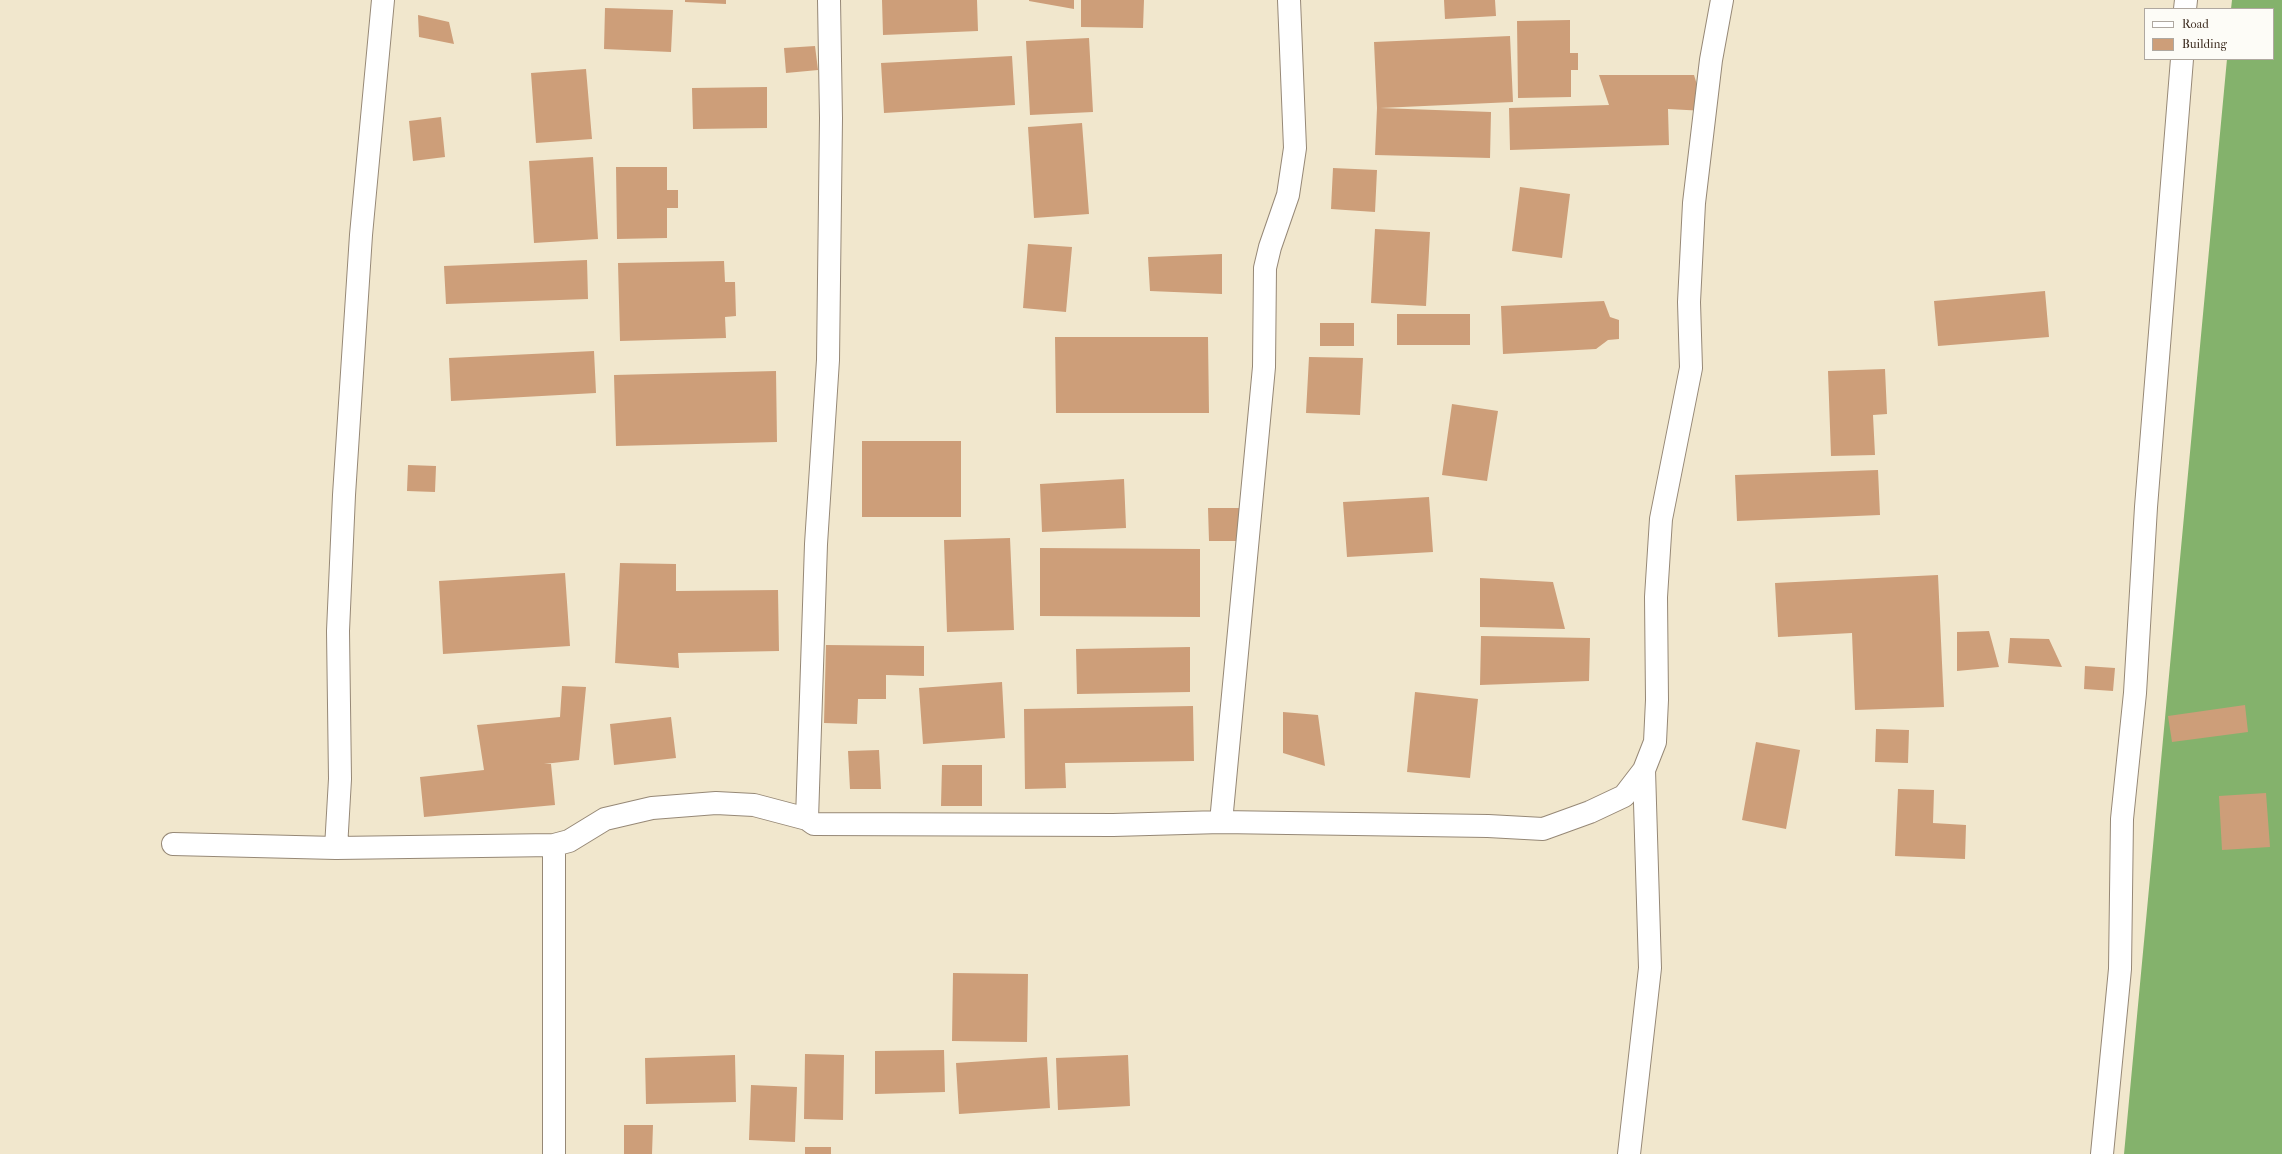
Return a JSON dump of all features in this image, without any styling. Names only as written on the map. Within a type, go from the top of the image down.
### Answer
[{"type":"street","points":[[336,848],[340,779],[338,631],[344,495],[361,235],[383,0]]},
{"type":"street","points":[[807,819],[816,544],[828,360],[831,118],[829,0]]},
{"type":"street","points":[[1221,822],[1232,691],[1264,367],[1265,268],[1288,195],[1295,148],[1290,0]]},
{"type":"street","points":[[173,844],[336,848],[554,845],[569,841],[605,819],[652,808],[716,803],[754,805],[807,819],[814,824],[1113,825],[1221,822],[1488,826],[1543,829],[1590,812],[1624,796],[1644,770],[1655,742],[1658,700],[1656,597],[1661,518],[1691,368],[1689,302],[1694,203],[1711,60],[1722,0]]},
{"type":"street","points":[[2102,1154],[2120,969],[2122,819],[2135,693],[2146,507],[2182,60]]},
{"type":"street","points":[[1629,1154],[1650,968],[1644,770]]},
{"type":"street","points":[[554,845],[554,1154]]},
{"type":"green space","points":[[2232,0],[2282,0],[2282,1154],[2124,1154],[2227,60],[2274,60],[2274,8],[2231,8]]},
{"type":"building","points":[[685,0],[726,0],[726,4],[685,2]]},
{"type":"building","points":[[882,0],[977,0],[978,31],[883,35]]},
{"type":"building","points":[[1074,0],[1074,9],[1029,1]]},
{"type":"building","points":[[1081,0],[1144,0],[1143,28],[1081,27]]},
{"type":"building","points":[[1444,0],[1495,0],[1496,16],[1445,19]]},
{"type":"building","points":[[605,8],[673,10],[671,52],[604,49]]},
{"type":"building","points":[[418,15],[449,22],[454,44],[419,37]]},
{"type":"building","points":[[1570,20],[1570,53],[1578,53],[1578,70],[1571,70],[1571,97],[1518,98],[1517,21]]},
{"type":"building","points":[[1510,36],[1513,102],[1380,108],[1491,112],[1490,158],[1375,155],[1377,108],[1374,42]]},
{"type":"building","points":[[1089,38],[1093,112],[1030,115],[1026,41]]},
{"type":"building","points":[[815,46],[818,70],[786,73],[784,48]]},
{"type":"building","points":[[1012,56],[1015,105],[884,113],[881,63]]},
{"type":"building","points":[[586,69],[592,139],[536,143],[531,73]]},
{"type":"building","points":[[1599,75],[1694,75],[1705,111],[1668,109],[1669,145],[1510,150],[1509,108],[1609,105]]},
{"type":"building","points":[[767,87],[767,128],[693,129],[692,88]]},
{"type":"building","points":[[441,117],[445,157],[413,161],[409,121]]},
{"type":"building","points":[[1082,123],[1089,214],[1034,218],[1028,127]]},
{"type":"building","points":[[593,157],[598,239],[534,243],[529,161]]},
{"type":"building","points":[[616,167],[667,167],[667,190],[678,190],[678,208],[667,208],[667,238],[617,239]]},
{"type":"building","points":[[1333,168],[1377,170],[1375,212],[1331,209]]},
{"type":"building","points":[[1520,187],[1570,194],[1562,258],[1512,251]]},
{"type":"building","points":[[1375,229],[1430,232],[1426,306],[1371,303]]},
{"type":"building","points":[[1028,244],[1072,247],[1066,312],[1023,308]]},
{"type":"building","points":[[1222,254],[1222,294],[1150,291],[1148,257]]},
{"type":"building","points":[[587,260],[588,299],[446,304],[444,266]]},
{"type":"building","points":[[724,261],[725,282],[735,282],[736,316],[725,317],[726,338],[620,341],[618,263]]},
{"type":"building","points":[[2045,291],[2049,337],[1938,346],[1934,301]]},
{"type":"building","points":[[1604,301],[1610,317],[1619,320],[1619,339],[1608,340],[1596,349],[1503,354],[1501,306]]},
{"type":"building","points":[[1397,314],[1470,314],[1470,345],[1397,345]]},
{"type":"building","points":[[1320,323],[1354,323],[1354,346],[1320,346]]},
{"type":"building","points":[[1055,337],[1208,337],[1209,413],[1056,413]]},
{"type":"building","points":[[594,351],[596,393],[451,401],[449,358]]},
{"type":"building","points":[[1309,357],[1363,358],[1360,415],[1306,413]]},
{"type":"building","points":[[1885,369],[1887,414],[1873,415],[1875,455],[1831,456],[1828,371]]},
{"type":"building","points":[[776,371],[777,442],[616,446],[614,375]]},
{"type":"building","points":[[1452,404],[1498,411],[1487,481],[1442,475]]},
{"type":"building","points":[[862,441],[961,441],[961,517],[862,517]]},
{"type":"building","points":[[408,465],[436,466],[435,492],[407,491]]},
{"type":"building","points":[[1878,470],[1880,515],[1737,521],[1735,475]]},
{"type":"building","points":[[1124,479],[1126,528],[1042,532],[1040,484]]},
{"type":"building","points":[[1429,497],[1433,552],[1347,557],[1343,502]]},
{"type":"building","points":[[1208,508],[1245,508],[1245,541],[1209,541]]},
{"type":"building","points":[[1010,538],[1014,630],[947,632],[944,540]]},
{"type":"building","points":[[1040,548],[1200,549],[1200,617],[1040,616]]},
{"type":"building","points":[[620,563],[676,564],[676,591],[778,590],[779,651],[678,653],[679,668],[615,663]]},
{"type":"building","points":[[565,573],[570,646],[443,654],[439,581]]},
{"type":"building","points":[[1938,575],[1944,707],[1855,710],[1852,633],[1778,637],[1775,583]]},
{"type":"building","points":[[1480,578],[1553,582],[1565,629],[1480,627]]},
{"type":"building","points":[[1989,631],[1999,667],[1957,671],[1957,632]]},
{"type":"building","points":[[1481,636],[1590,638],[1589,681],[1480,685]]},
{"type":"building","points":[[2010,638],[2049,639],[2062,667],[2008,663]]},
{"type":"building","points":[[826,645],[924,646],[924,676],[886,675],[886,699],[858,699],[857,724],[824,723]]},
{"type":"building","points":[[1190,647],[1190,692],[1077,694],[1076,649]]},
{"type":"building","points":[[2085,666],[2115,668],[2113,691],[2084,689]]},
{"type":"building","points":[[1002,682],[1005,738],[923,744],[919,688]]},
{"type":"building","points":[[562,686],[586,687],[579,760],[544,764],[551,764],[555,805],[424,817],[420,777],[484,770],[477,725],[560,717]]},
{"type":"building","points":[[1415,692],[1478,699],[1470,778],[1407,772]]},
{"type":"building","points":[[2245,705],[2248,732],[2172,742],[2168,716]]},
{"type":"building","points":[[1193,706],[1194,761],[1065,763],[1066,788],[1025,789],[1024,709]]},
{"type":"building","points":[[1283,712],[1318,715],[1325,766],[1283,753]]},
{"type":"building","points":[[671,717],[676,758],[614,765],[610,724]]},
{"type":"building","points":[[1876,729],[1909,730],[1908,763],[1875,762]]},
{"type":"building","points":[[1756,742],[1800,750],[1786,829],[1742,820]]},
{"type":"building","points":[[879,750],[881,789],[850,789],[848,751]]},
{"type":"building","points":[[942,765],[982,765],[982,806],[941,806]]},
{"type":"building","points":[[1898,789],[1934,790],[1933,823],[1966,825],[1965,859],[1895,856]]},
{"type":"building","points":[[2266,793],[2270,847],[2222,850],[2219,796]]},
{"type":"building","points":[[953,973],[1028,974],[1027,1042],[952,1041]]},
{"type":"building","points":[[944,1050],[945,1092],[875,1094],[875,1051]]},
{"type":"building","points":[[805,1054],[844,1055],[843,1120],[804,1119]]},
{"type":"building","points":[[735,1055],[736,1102],[646,1104],[645,1058]]},
{"type":"building","points":[[1128,1055],[1130,1106],[1058,1110],[1056,1058]]},
{"type":"building","points":[[1047,1057],[1050,1108],[959,1114],[956,1063]]},
{"type":"building","points":[[751,1085],[797,1087],[795,1142],[749,1140]]},
{"type":"building","points":[[624,1125],[653,1125],[652,1154],[624,1154]]},
{"type":"building","points":[[805,1147],[831,1147],[831,1154],[805,1154]]}]
